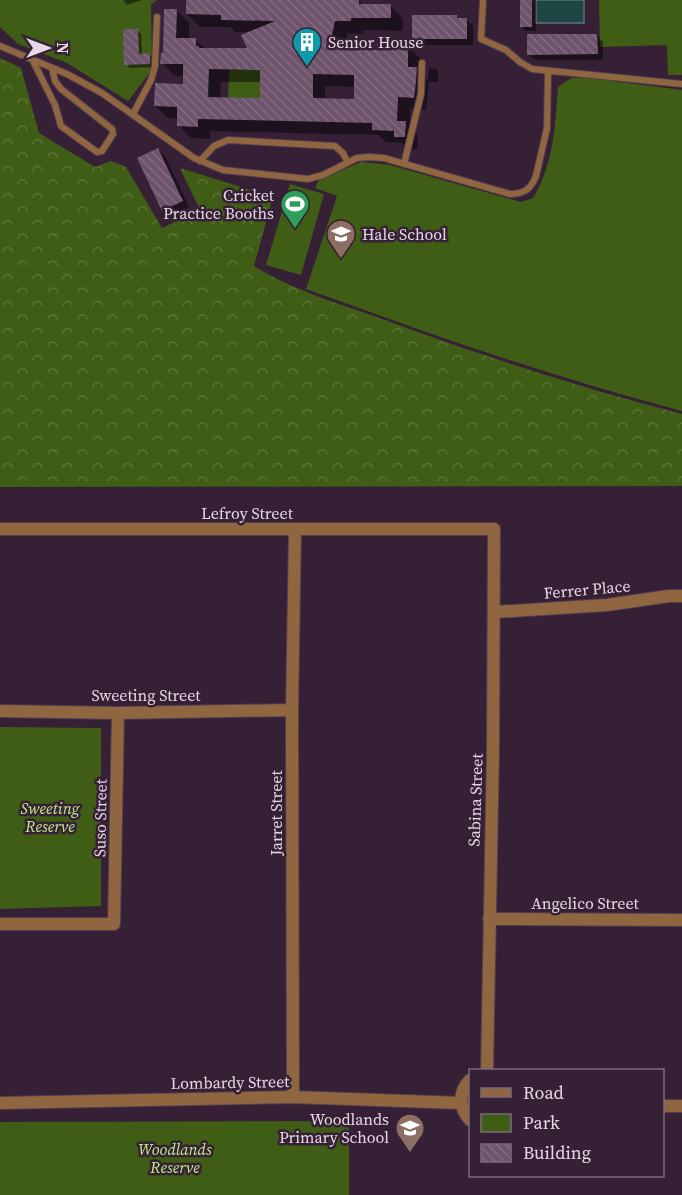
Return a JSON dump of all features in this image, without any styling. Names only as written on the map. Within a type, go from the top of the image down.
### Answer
[{"type":"street","name":"Lefroy Street","points":[[0,529],[494,529]]},
{"type":"street","name":"Sabina Street","points":[[487,1069],[495,612],[494,529]]},
{"type":"street","name":"Jarret Street","points":[[293,1097],[292,710],[295,530]]},
{"type":"street","name":"Ferrer Place","points":[[495,612],[607,605],[682,596]]},
{"type":"street","name":"Sweeting Street","points":[[0,711],[118,713],[292,710]]},
{"type":"street","name":"Suso Street","points":[[0,924],[114,924],[118,713]]},
{"type":"street","name":"Angelico Street","points":[[489,919],[682,920]]},
{"type":"street","points":[[469,1083],[461,1094],[461,1103],[469,1118]]},
{"type":"street","name":"Lombardy Street","points":[[0,1103],[293,1097],[461,1103]]},
{"type":"street","points":[[664,1106],[682,1106]]},
{"type":"lane","points":[[483,0],[481,39],[506,50],[532,69],[682,84]]},
{"type":"lane","points":[[133,114],[151,80],[155,66],[157,17]]},
{"type":"lane","points":[[0,46],[102,93],[200,161],[233,172],[308,179],[323,175],[347,161],[369,157],[404,164],[510,194],[524,192],[536,176],[545,138],[548,72]]},
{"type":"lane","points":[[33,60],[55,105],[61,126],[97,152],[102,151],[113,134],[112,129],[61,89],[55,81],[51,68]]},
{"type":"lane","points":[[404,164],[420,94],[422,63]]},
{"type":"lane","points":[[200,161],[214,146],[228,140],[335,146],[343,153],[347,161]]},
{"type":"green space","points":[[0,0],[157,0],[151,5],[152,60],[149,74],[128,101],[67,63],[18,44],[0,27]]},
{"type":"green space","points":[[599,0],[682,0],[682,75],[668,75],[667,45],[600,47]]},
{"type":"green space","points":[[0,58],[21,68],[39,133],[95,167],[111,161],[126,167],[162,228],[200,210],[180,168],[273,197],[254,266],[269,275],[318,296],[495,359],[682,414],[682,486],[0,487]]},
{"type":"green space","points":[[229,70],[260,70],[260,98],[228,98]]},
{"type":"green space","points":[[571,78],[589,78],[682,90],[682,411],[539,370],[306,289],[337,196],[315,188],[319,180],[361,162],[390,165],[521,202],[533,198],[549,158],[558,87]]},
{"type":"green space","name":"Cricket Practice Booths","points":[[290,184],[324,194],[301,275],[266,265]]},
{"type":"green space","name":"Sweeting Reserve","points":[[0,727],[101,728],[101,906],[0,909]]},
{"type":"green space","name":"Woodlands Reserve","points":[[349,1121],[349,1195],[0,1195],[0,1122]]},
{"type":"shaded area","points":[[536,0],[584,0],[584,23],[536,23]]},
{"type":"building","name":"Senior House","points":[[186,0],[359,0],[359,4],[391,4],[391,18],[351,18],[351,21],[335,21],[329,49],[377,50],[377,44],[408,45],[408,67],[417,67],[414,98],[398,97],[397,121],[406,121],[405,137],[394,137],[394,131],[372,130],[372,123],[198,119],[198,127],[177,126],[177,107],[154,106],[155,83],[183,84],[183,64],[160,64],[161,53],[163,53],[164,9],[177,9],[176,38],[196,38],[196,46],[199,48],[247,48],[241,35],[275,21],[221,20],[221,15],[186,14]],"holes":[[[209,69],[260,70],[260,98],[208,97]],[[313,74],[354,75],[354,99],[313,98]]]},
{"type":"building","points":[[520,0],[532,0],[532,27],[520,27]]},
{"type":"building","points":[[412,15],[457,15],[457,18],[467,18],[467,39],[412,39]]},
{"type":"building","points":[[123,29],[138,29],[139,54],[150,53],[150,64],[124,65]]},
{"type":"building","points":[[527,34],[597,34],[598,54],[527,55]]},
{"type":"building","points":[[158,148],[183,201],[162,211],[137,158]]},
{"type":"place","name":"Senior House","points":[[307,68]]},
{"type":"place","name":"Cricket Practice Booths","points":[[295,230]]},
{"type":"place","name":"Hale School","points":[[341,260]]},
{"type":"place","name":"Woodlands Primary School","points":[[410,1154]]}]
